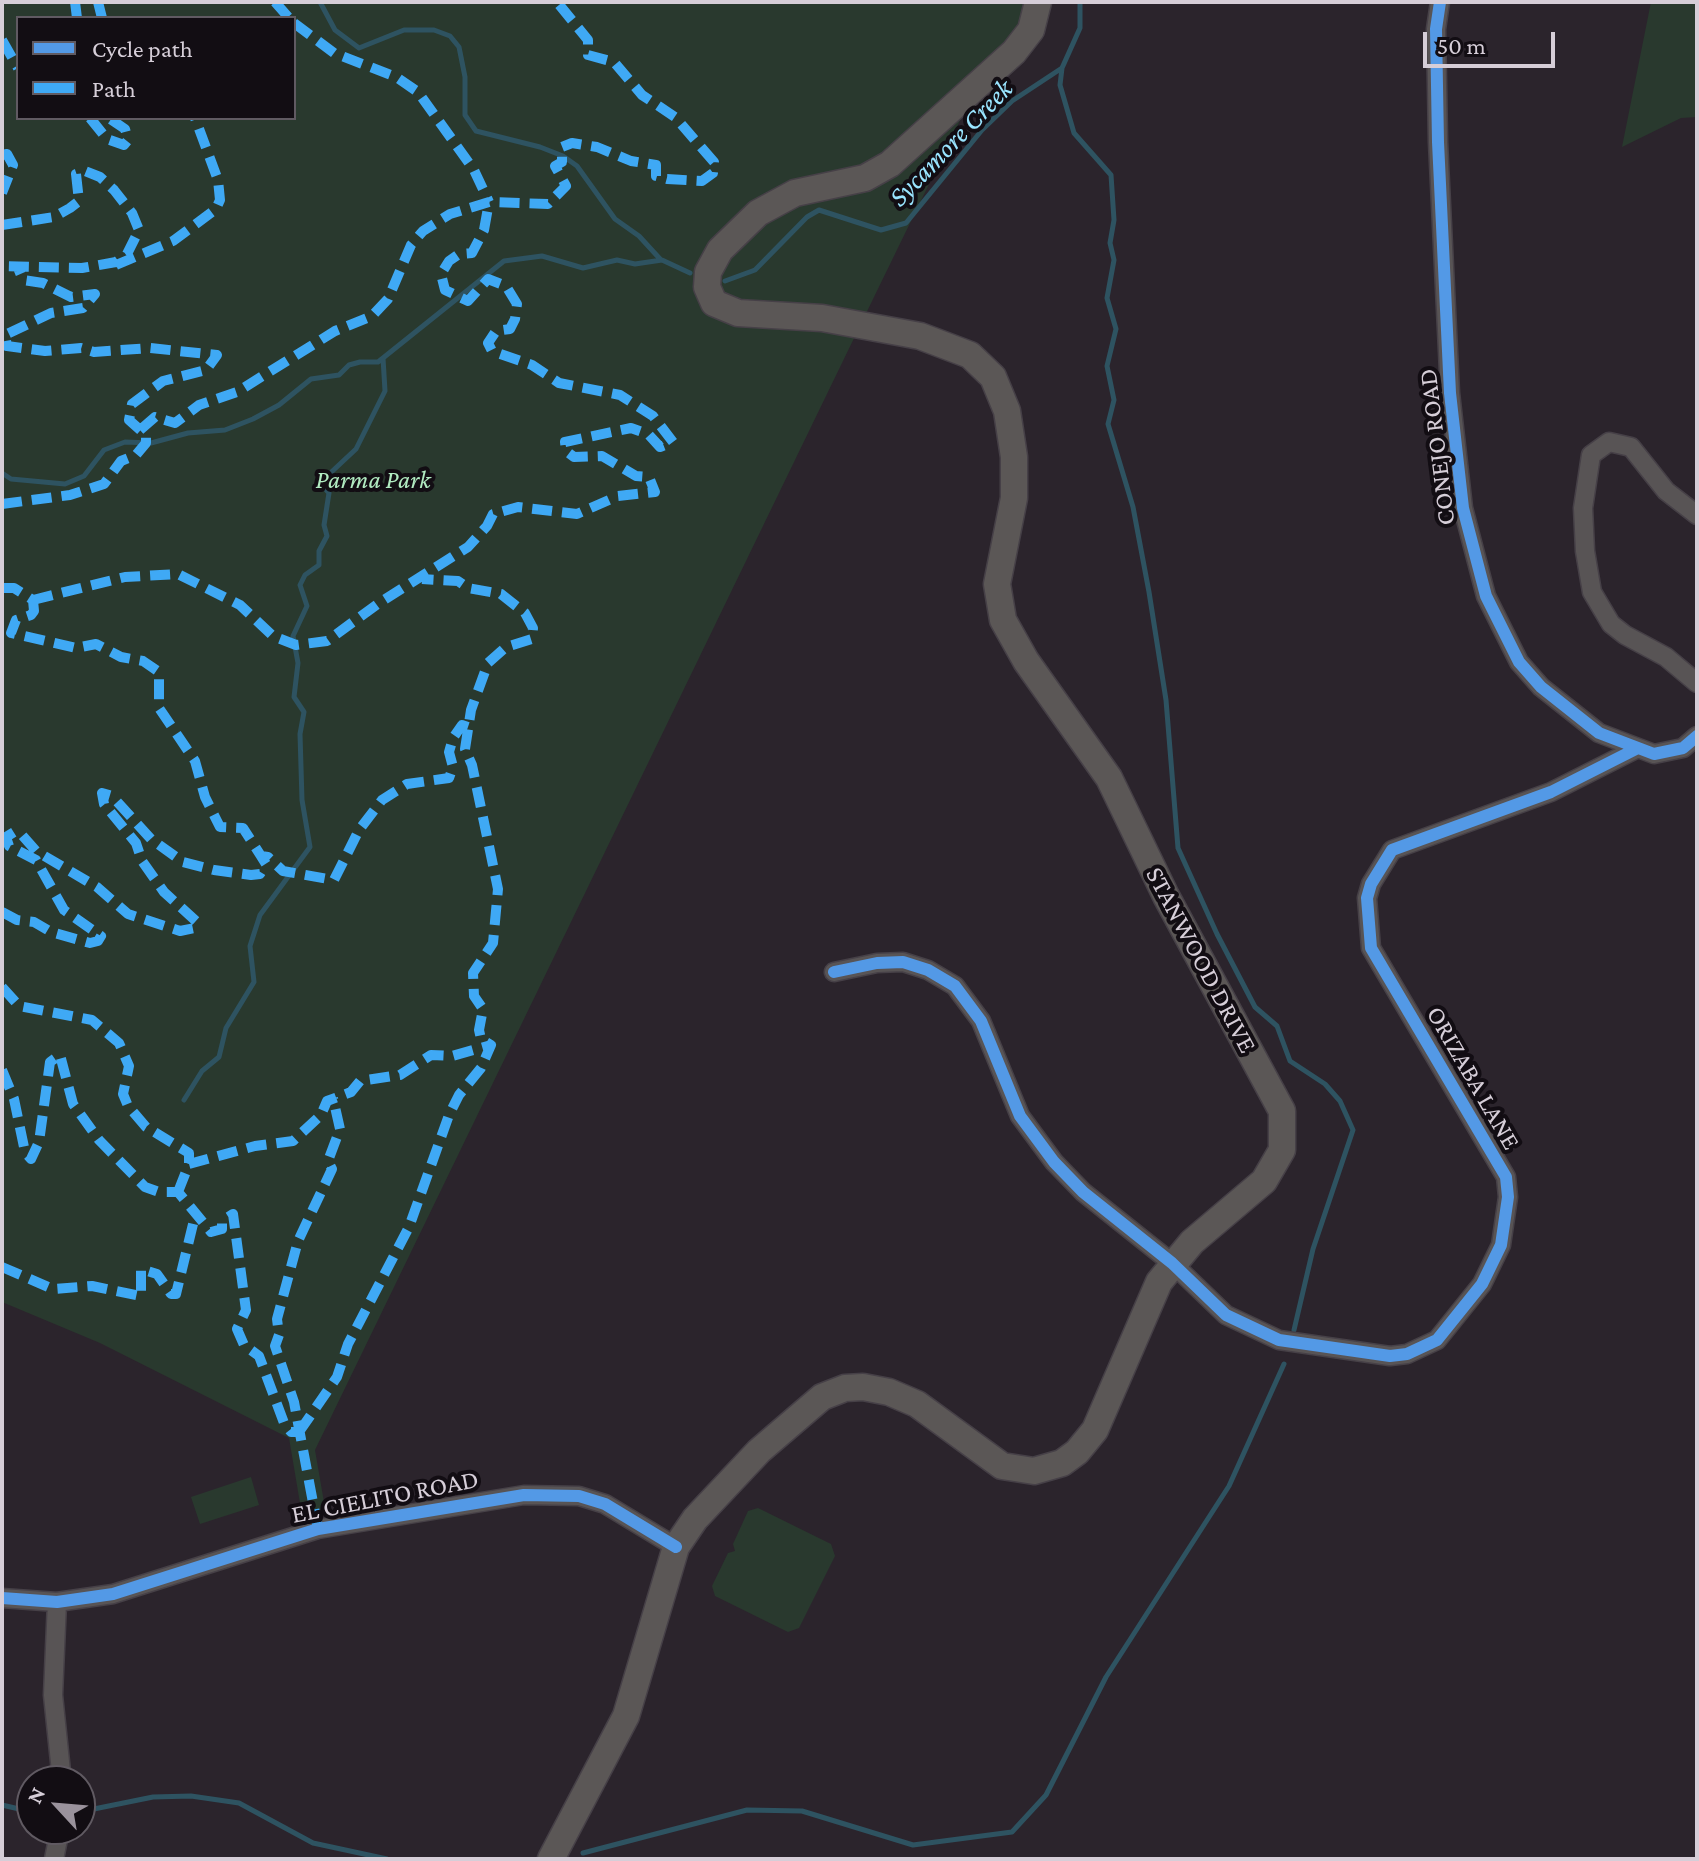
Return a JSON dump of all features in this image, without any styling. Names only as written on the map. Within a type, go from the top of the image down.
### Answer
[{"type":"main road","name":"STANWOOD DRIVE","points":[[551,1859],[626,1716],[676,1547],[695,1519],[770,1440],[816,1402],[845,1388],[873,1388],[904,1397],[1002,1466],[1034,1471],[1062,1463],[1085,1445],[1095,1430],[1147,1304],[1172,1263],[1202,1232],[1264,1181],[1282,1150],[1284,1120],[1267,1081],[1174,910],[1109,778],[1026,661],[1003,620],[997,584],[1011,517],[1015,477],[1011,424],[1000,388],[981,362],[943,343],[865,324],[730,312],[714,303],[707,287],[708,272],[720,250],[758,213],[795,193],[855,182],[890,164],[1020,46],[1035,20],[1038,2]]},
{"type":"street","name":"CONEJO ROAD","points":[[1440,2],[1436,29],[1443,282],[1450,393],[1471,548],[1491,608],[1519,662],[1582,722],[1618,743],[1654,754],[1683,748],[1697,736]]},
{"type":"street","points":[[1697,515],[1666,491],[1631,447],[1609,442],[1591,455],[1583,508],[1585,551],[1592,592],[1600,609],[1618,630],[1666,657],[1697,683]]},
{"type":"street","name":"ORIZABA LANE","points":[[834,972],[877,963],[903,962],[928,970],[955,986],[981,1021],[1011,1097],[1030,1132],[1083,1192],[1172,1263],[1214,1306],[1246,1326],[1279,1340],[1390,1356],[1407,1354],[1437,1340],[1492,1268],[1507,1221],[1506,1177],[1371,948],[1367,898],[1371,884],[1392,850],[1551,792],[1636,749]]},
{"type":"street","name":"EL CIELITO ROAD","points":[[2,1598],[57,1602],[135,1590],[318,1529],[524,1495],[568,1495],[605,1504],[676,1547]]},
{"type":"street","points":[[57,1602],[53,1695],[60,1765]]},
{"type":"green space","name":"Parma Park","points":[[2,2],[1033,2],[1037,13],[991,57],[315,1450],[325,1508],[302,1515],[289,1438],[100,1343],[2,1302]]},
{"type":"green space","points":[[1651,2],[1697,2],[1697,117],[1681,118],[1622,147]]},
{"type":"green space","points":[[251,1477],[259,1505],[200,1524],[191,1497]]},
{"type":"green space","points":[[758,1508],[831,1544],[835,1556],[799,1628],[788,1632],[715,1596],[712,1586],[728,1553],[735,1551],[733,1544],[748,1511]]},
{"type":"waterway","points":[[320,2],[335,30],[359,48],[404,30],[434,30],[450,36],[459,47],[465,77],[465,115],[476,131],[563,156],[577,166],[615,219],[639,236],[661,260]]},
{"type":"waterway","name":"Sycamore Creek","points":[[725,281],[755,270],[807,217],[819,210],[881,230],[906,223],[982,130],[1012,101],[1062,68],[1080,28],[1080,2]]},
{"type":"waterway","points":[[1062,68],[1060,85],[1074,133],[1111,175],[1114,220],[1110,243],[1114,260],[1107,298],[1116,329],[1107,366],[1114,400],[1108,424],[1133,507],[1149,592],[1166,700],[1178,848],[1255,1007],[1277,1026],[1290,1061],[1325,1084],[1340,1101],[1353,1130],[1313,1249],[1294,1330]]},
{"type":"waterway","name":"Sycamore Creek","points":[[2,473],[11,479],[65,484],[84,476],[104,450],[125,442],[151,443],[188,433],[225,430],[253,419],[279,405],[311,379],[339,375],[349,365],[360,362],[378,362],[504,261],[542,256],[583,268],[617,260],[635,264],[662,260],[690,273]]},
{"type":"waterway","points":[[184,1100],[202,1071],[219,1057],[226,1028],[254,982],[250,946],[260,915],[310,847],[302,800],[300,734],[304,712],[294,697],[298,663],[293,636],[307,606],[300,585],[305,575],[319,565],[319,551],[327,536],[324,525],[329,493],[323,486],[325,478],[356,449],[385,391],[383,358]]},
{"type":"waterway","points":[[583,1853],[747,1810],[802,1811],[913,1845],[1012,1832],[1046,1795],[1106,1677],[1229,1486],[1284,1364]]},
{"type":"waterway","points":[[96,1809],[153,1797],[191,1796],[239,1803],[313,1843],[387,1859]]},
{"type":"waterway","points":[[2,1805],[16,1808]]},
{"type":"marked path","points":[[75,2],[77,16]]},
{"type":"marked path","points":[[98,2],[102,16]]},
{"type":"marked path","points":[[275,2],[287,16]]},
{"type":"marked path","points":[[140,430],[155,417],[175,423],[199,405],[237,392],[335,331],[372,316],[388,299],[411,245],[423,231],[450,214],[489,202],[548,204],[566,186],[555,166],[562,162],[562,147],[572,143],[597,147],[631,161],[656,165],[656,176],[667,179],[702,181],[713,173],[714,162],[675,117],[642,95],[614,62],[588,55],[588,40],[557,2]]},
{"type":"marked path","points":[[296,24],[334,53],[396,77],[418,92],[474,170],[489,202]]},
{"type":"marked path","points":[[2,40],[16,64]]},
{"type":"marked path","points":[[92,120],[107,139],[124,145],[128,140],[125,129],[112,120]]},
{"type":"marked path","points":[[116,265],[173,241],[216,209],[220,200],[218,180],[196,120]]},
{"type":"marked path","points":[[2,155],[7,154],[13,165],[2,193]]},
{"type":"marked path","points":[[2,225],[54,217],[70,208],[79,201],[76,174],[85,171],[100,177],[114,190],[132,213],[139,230],[127,254],[116,262],[82,268],[2,266]]},
{"type":"marked path","points":[[33,600],[125,577],[178,574],[240,605],[273,636],[296,645],[327,641],[379,603],[468,547],[487,526],[493,514],[518,507],[577,514],[618,496],[655,492],[649,477],[636,476],[602,456],[574,457],[566,451],[565,442],[631,428],[648,434],[660,447],[673,442],[653,416],[620,395],[559,383],[532,365],[492,351],[488,343],[496,331],[510,329],[515,319],[517,304],[506,286],[488,279],[468,301],[445,290],[441,274],[449,261],[459,254],[472,253],[484,230],[489,202]]},
{"type":"marked path","points":[[2,504],[70,495],[104,484],[121,461],[136,455],[146,443],[146,435],[129,420],[132,404],[163,381],[206,370],[217,355],[150,348],[94,352],[81,348],[45,351],[7,346],[5,335],[51,313],[83,308],[95,294],[71,297],[43,283],[23,280],[18,268]]},
{"type":"marked path","points":[[299,1432],[337,1377],[348,1344],[409,1227],[449,1115],[459,1095],[481,1068],[491,1045],[481,1039],[479,1030],[483,1009],[474,996],[473,973],[493,943],[498,889],[472,765],[465,749],[471,710],[488,663],[506,647],[532,639],[533,628],[525,613],[501,594],[468,588],[458,581],[422,579]]},
{"type":"marked path","points":[[2,588],[14,588],[33,600]]},
{"type":"marked path","points":[[33,600],[34,611],[16,620],[11,633],[76,648],[96,644],[121,657],[143,661],[159,672],[159,708],[195,761],[205,797],[220,827],[243,828],[261,856],[268,857],[283,871],[334,880],[359,830],[382,800],[407,784],[449,778],[453,767],[449,752],[453,738],[462,725],[468,727]]},
{"type":"marked path","points":[[2,912],[17,920],[34,922],[51,932],[90,943],[98,941],[101,936],[64,910],[36,860],[9,846],[6,837],[14,832],[21,834],[36,851],[97,887],[128,914],[180,931],[195,928],[197,922],[164,892],[142,861],[136,843],[104,804],[102,793],[112,796],[151,839],[183,862],[251,875],[260,874],[266,864],[261,856]]},
{"type":"marked path","points":[[2,987],[19,1006],[92,1020],[119,1043],[129,1066],[123,1094],[128,1106],[146,1127],[189,1153],[189,1164]]},
{"type":"marked path","points":[[178,1192],[189,1164],[255,1146],[293,1141],[321,1115],[327,1101],[351,1092],[360,1081],[400,1075],[431,1055],[452,1056],[491,1045]]},
{"type":"marked path","points":[[2,1070],[14,1099],[25,1152],[31,1159],[39,1142],[50,1062],[60,1055],[73,1104],[99,1140],[145,1187],[159,1192],[178,1192],[211,1232],[222,1229],[222,1221],[233,1214],[246,1310],[237,1329],[244,1345],[259,1356],[284,1423],[291,1432],[299,1432]]},
{"type":"marked path","points":[[318,1529],[294,1402],[275,1346],[279,1335],[277,1319],[298,1241],[332,1169],[328,1161],[340,1129],[333,1098]]},
{"type":"marked path","points":[[2,1267],[53,1289],[92,1286],[141,1296],[141,1269],[157,1274],[171,1294],[176,1294],[194,1220],[200,1218]]},
{"type":"cycle path","points":[[1440,2],[1436,29],[1438,142],[1450,393],[1463,508],[1486,596],[1519,662],[1541,687],[1599,733],[1654,754],[1683,748],[1697,736]]},
{"type":"cycle path","points":[[834,972],[877,963],[903,962],[928,970],[955,986],[981,1021],[1020,1116],[1054,1162],[1083,1192],[1172,1263],[1226,1315],[1279,1340],[1390,1356],[1407,1354],[1437,1340],[1482,1284],[1501,1245],[1508,1197],[1506,1177],[1371,948],[1367,898],[1371,884],[1392,850],[1551,792],[1636,749]]},
{"type":"cycle path","points":[[2,1598],[57,1602],[113,1594],[318,1529],[524,1495],[579,1496],[605,1504],[676,1547]]}]
